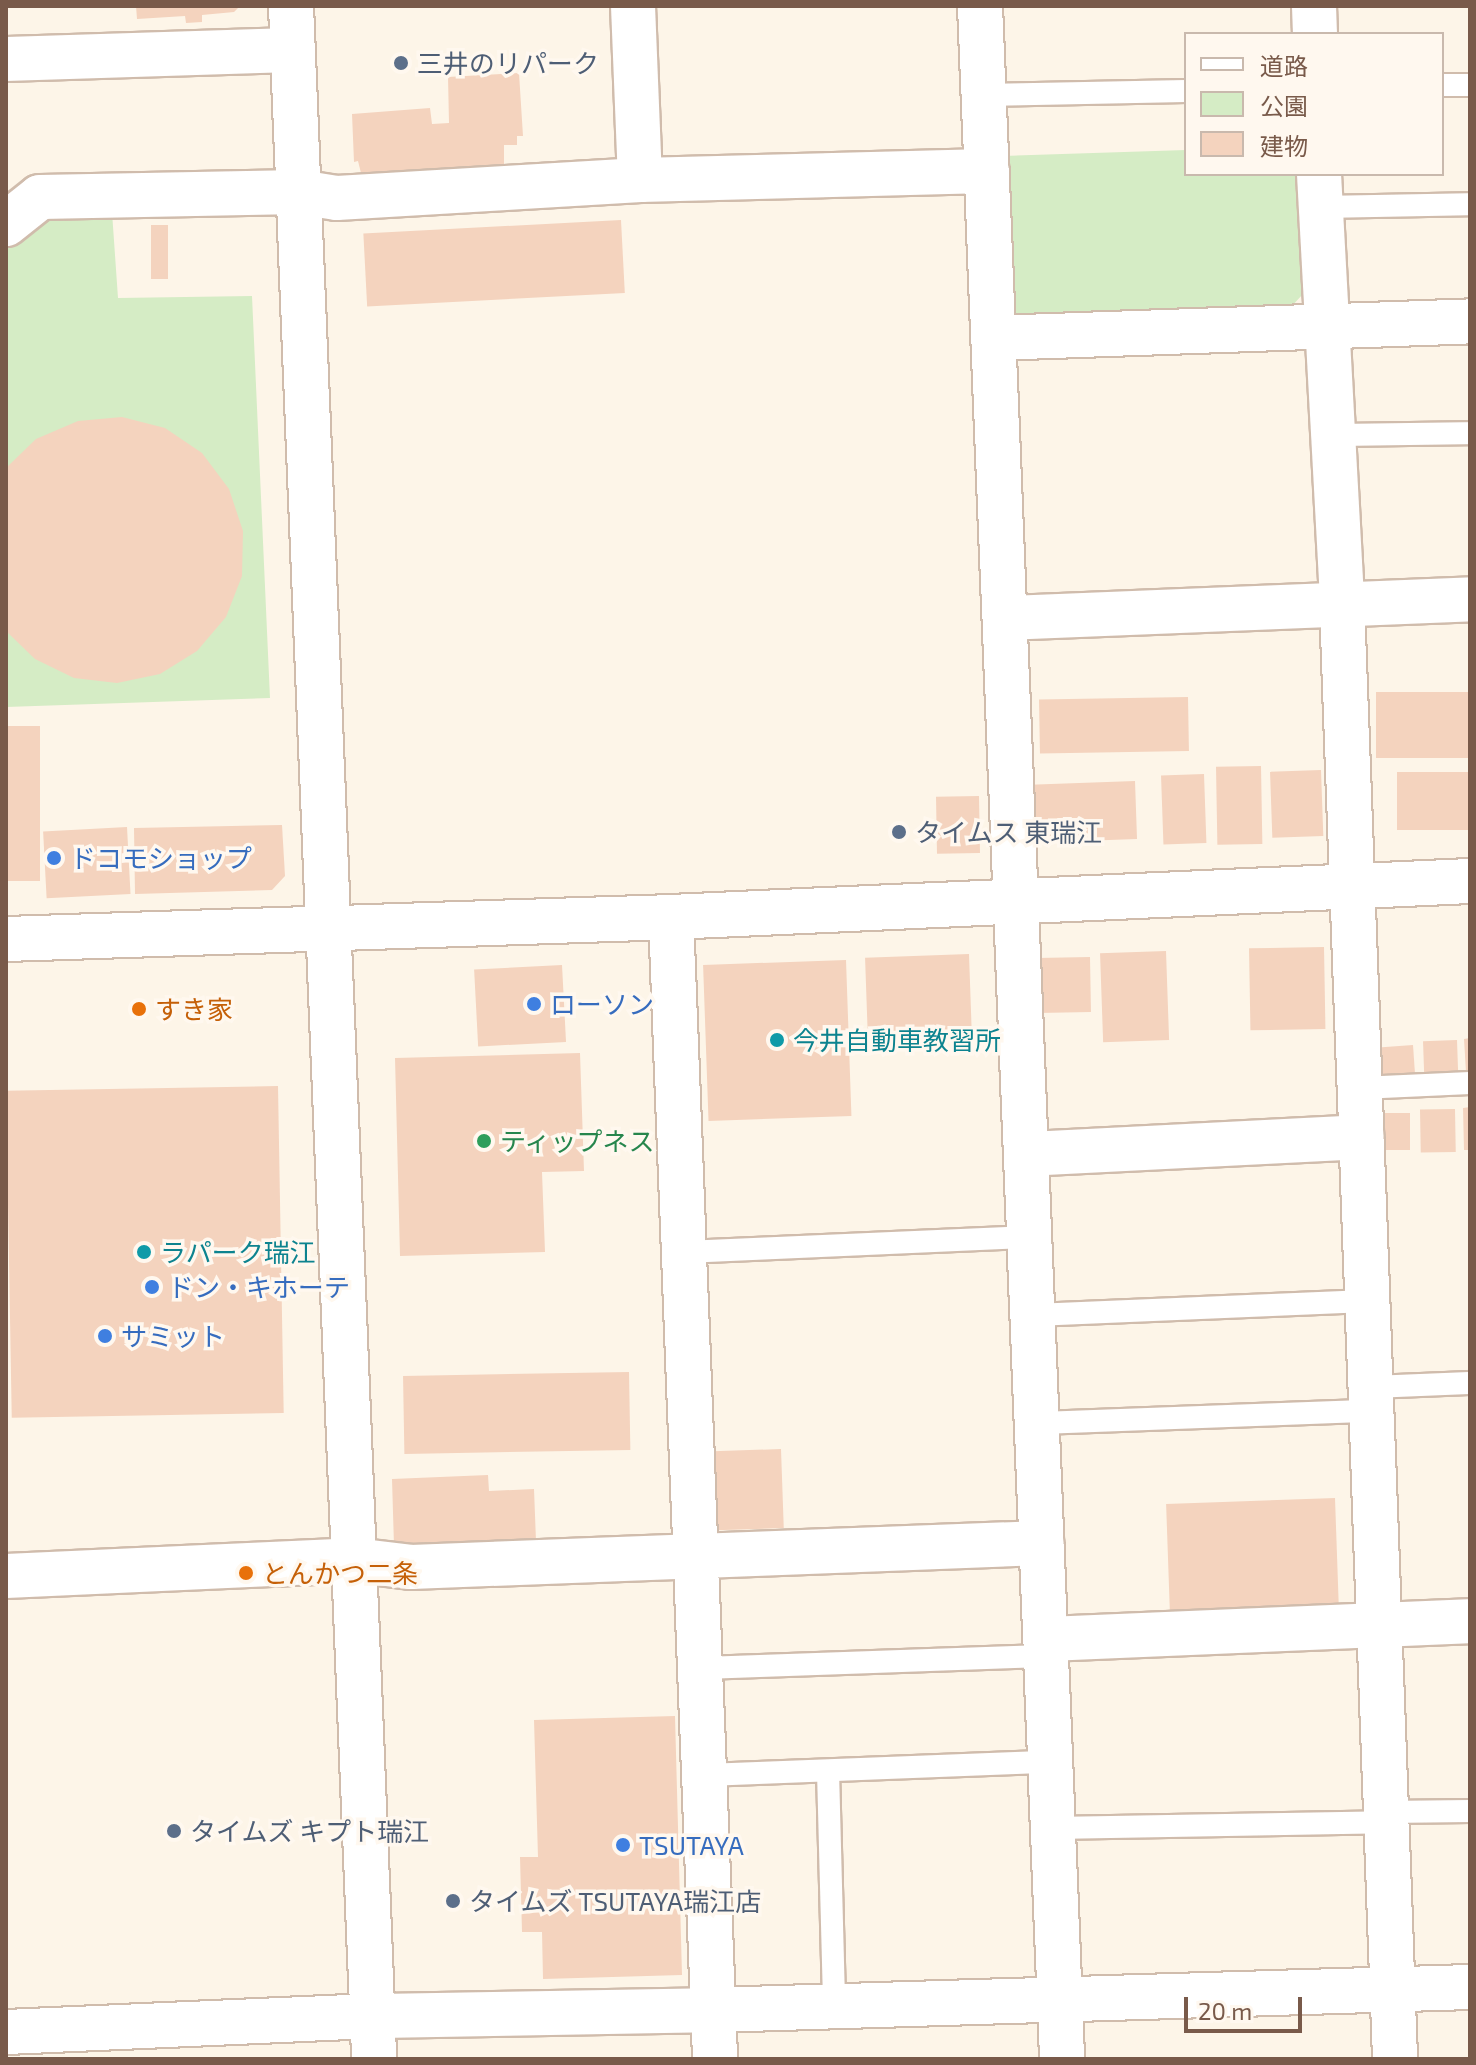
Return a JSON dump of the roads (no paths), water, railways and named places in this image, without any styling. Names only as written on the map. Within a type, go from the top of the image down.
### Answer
[{"type":"street","points":[[291,6],[374,2059]]},
{"type":"street","points":[[633,6],[640,180]]},
{"type":"street","points":[[980,6],[1007,618],[1062,2059]]},
{"type":"street","points":[[1314,6],[1315,32]]},
{"type":"street","points":[[6,59],[293,50]]},
{"type":"street","points":[[6,224],[40,197],[299,192],[337,198],[640,180],[987,171]]},
{"type":"street","points":[[1319,190],[1342,605],[1395,2059]]},
{"type":"street","points":[[994,338],[1470,321]]},
{"type":"street","points":[[1007,618],[1470,599]]},
{"type":"street","points":[[6,939],[328,925],[671,917],[1470,881]]},
{"type":"street","points":[[671,917],[715,2059]]},
{"type":"street","points":[[1027,1154],[1362,1137]]},
{"type":"street","points":[[6,1576],[354,1560],[411,1567],[1042,1543]]},
{"type":"street","points":[[1046,1648],[1379,1624],[1470,1621]]},
{"type":"street","points":[[6,2032],[373,2016],[713,2010],[1470,1987]]},
{"type":"lane","points":[[1444,85],[1470,85]]},
{"type":"lane","points":[[984,95],[1184,91]]},
{"type":"lane","points":[[1319,190],[1470,204]]},
{"type":"lane","points":[[1331,435],[1470,433]]},
{"type":"lane","points":[[1360,1088],[1470,1083]]},
{"type":"lane","points":[[684,1252],[1031,1237]]},
{"type":"lane","points":[[1033,1315],[1368,1301]]},
{"type":"lane","points":[[1038,1423],[1371,1399],[1470,1383]]},
{"type":"lane","points":[[700,1668],[1046,1648]]},
{"type":"lane","points":[[704,1775],[1050,1762]]},
{"type":"lane","points":[[828,1771],[834,2005]]},
{"type":"lane","points":[[1053,1828],[1385,1817],[1470,1811]]},
{"type":"place","name":"三井のリパーク","points":[[401,63]]},
{"type":"place","name":"タイムス 東瑞江","points":[[899,832]]},
{"type":"place","name":"ドコモショップ","points":[[54,858]]},
{"type":"place","name":"ローソン","points":[[534,1004]]},
{"type":"place","name":"すき家","points":[[139,1009]]},
{"type":"place","name":"今井自動車教習所","points":[[777,1040]]},
{"type":"place","name":"ティップネス","points":[[484,1141]]},
{"type":"place","name":"ラパーク瑞江","points":[[144,1252]]},
{"type":"place","name":"ドン・キホーテ","points":[[152,1287]]},
{"type":"place","name":"サミット","points":[[105,1336]]},
{"type":"place","name":"とんかつ二条","points":[[246,1573]]},
{"type":"place","name":"タイムズ キプト瑞江","points":[[174,1831]]},
{"type":"place","name":"TSUTAYA","points":[[623,1845]]},
{"type":"place","name":"タイムズ TSUTAYA瑞江店","points":[[453,1901]]}]
